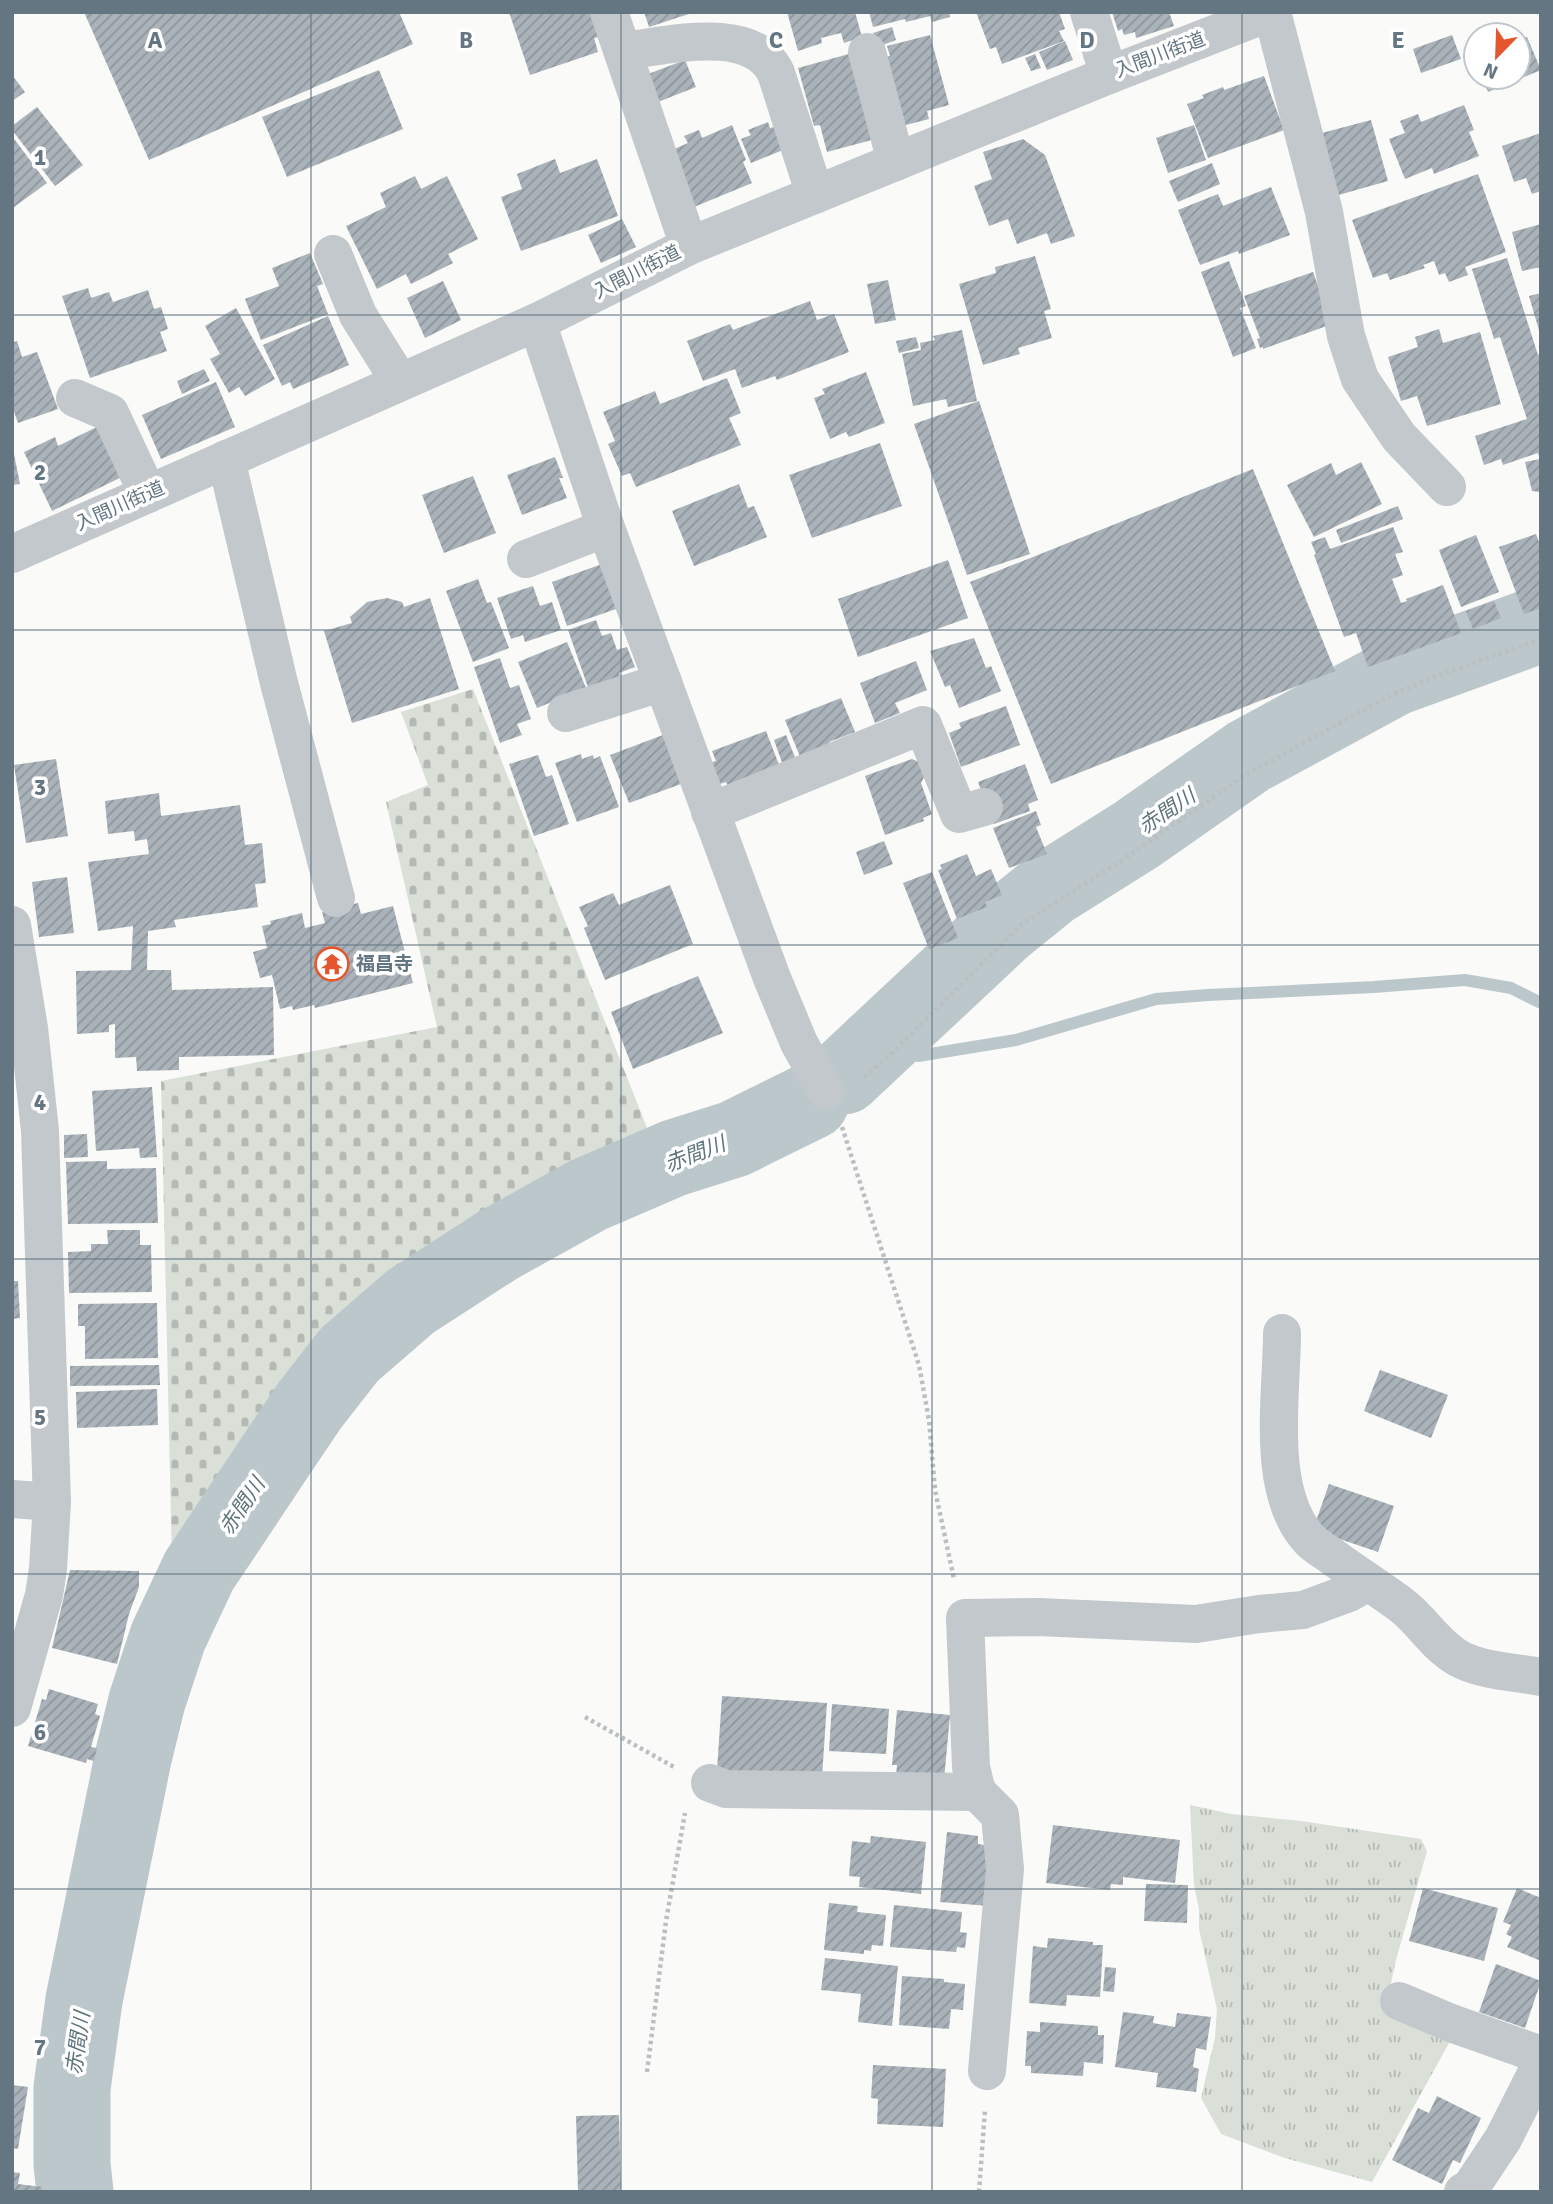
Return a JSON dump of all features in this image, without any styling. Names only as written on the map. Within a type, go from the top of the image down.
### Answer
[{"type":"street","points":[[609,12],[689,246]]},
{"type":"street","points":[[1089,12],[1109,75]]},
{"type":"street","points":[[1271,12],[1324,212],[1346,336],[1360,379],[1399,437],[1447,487]]},
{"type":"street","name":"入間川街道","points":[[12,554],[537,322],[689,246],[1271,12]]},
{"type":"street","points":[[623,51],[708,40],[755,50],[771,62],[776,73],[815,195]]},
{"type":"street","points":[[867,52],[896,162]]},
{"type":"street","points":[[333,254],[358,315],[400,382]]},
{"type":"street","points":[[537,322],[606,527],[772,978],[799,1043],[830,1098]]},
{"type":"street","points":[[75,398],[110,413],[148,494]]},
{"type":"street","points":[[226,458],[279,683],[336,898]]},
{"type":"street","points":[[526,559],[606,527]]},
{"type":"street","points":[[566,713],[663,682]]},
{"type":"street","points":[[710,812],[923,725],[959,814],[984,807]]},
{"type":"street","points":[[12,925],[26,1132],[28,1231],[52,1502],[48,1569],[28,1593],[14,1696]]},
{"type":"street","points":[[1282,1333],[1279,1401],[1284,1495],[1295,1520],[1310,1540],[1367,1583],[1402,1605],[1458,1658],[1487,1667],[1541,1677]]},
{"type":"street","points":[[12,1499],[52,1502]]},
{"type":"street","points":[[988,2071],[1005,1869],[1000,1815],[977,1792],[971,1767],[965,1619],[1038,1617],[1196,1625],[1303,1610],[1349,1593],[1367,1583]]},
{"type":"street","points":[[701,1780],[726,1788],[977,1792]]},
{"type":"street","points":[[1399,2001],[1541,2056]]},
{"type":"street","points":[[1463,2192],[1471,2187],[1503,2139],[1541,2064]]},
{"type":"path","points":[[965,1619],[935,1490],[929,1420],[919,1365],[830,1098],[891,1054],[1021,924],[1124,859],[1247,774],[1393,694],[1541,639]]},
{"type":"path","points":[[585,1717],[701,1780],[666,1921],[647,2072]]},
{"type":"path","points":[[979,2192],[988,2071]]},
{"type":"green space","points":[[473,689],[655,1148],[619,1160],[528,1199],[467,1246],[369,1314],[249,1455],[212,1513],[187,1565],[172,1564],[161,1081],[437,1027],[386,802],[428,785],[401,712]]},
{"type":"green space","points":[[1190,1805],[1231,1814],[1301,1821],[1421,1839],[1427,1851],[1386,2006],[1453,2036],[1372,2182],[1285,2158],[1221,2134],[1201,2098],[1215,2038],[1217,2009],[1199,1929]]},
{"type":"building","points":[[84,12],[399,12],[413,44],[149,160]]},
{"type":"building","points":[[509,12],[591,12],[600,37],[594,38],[598,52],[530,75]]},
{"type":"building","points":[[644,12],[692,12],[692,13],[649,27]]},
{"type":"building","points":[[787,12],[855,12],[862,37],[844,43],[841,33],[821,38],[822,43],[798,51]]},
{"type":"building","points":[[869,12],[949,12],[950,17],[932,22],[930,16],[906,22],[905,19],[873,27]]},
{"type":"building","points":[[976,12],[1059,12],[1065,29],[1059,31],[1064,41],[1002,64],[996,47],[990,49]]},
{"type":"building","points":[[1112,12],[1169,12],[1174,26],[1136,38],[1135,32],[1124,35],[1122,29],[1118,31]]},
{"type":"building","points":[[892,27],[896,40],[877,47],[873,33]]},
{"type":"building","points":[[930,35],[949,105],[927,111],[929,119],[902,126],[883,58],[890,56],[887,46]]},
{"type":"building","points":[[1452,35],[1461,59],[1421,73],[1413,49]]},
{"type":"building","points":[[1065,41],[1073,60],[1047,70],[1039,52]]},
{"type":"building","points":[[1532,49],[1541,70],[1532,74]]},
{"type":"building","points":[[856,52],[879,138],[827,152],[820,125],[814,126],[798,68]]},
{"type":"building","points":[[1035,54],[1041,68],[1031,71],[1025,58]]},
{"type":"building","points":[[685,60],[696,87],[658,102],[648,74]]},
{"type":"building","points":[[379,70],[403,129],[287,177],[262,117]]},
{"type":"building","points":[[12,75],[25,92],[12,101]]},
{"type":"building","points":[[1264,76],[1284,130],[1208,158],[1187,104],[1223,87],[1224,90]]},
{"type":"building","points":[[1464,105],[1474,130],[1469,132],[1479,156],[1434,174],[1432,168],[1405,179],[1389,139],[1405,133],[1400,121],[1418,114],[1421,122]]},
{"type":"building","points":[[37,107],[83,165],[55,186],[12,130],[12,126]]},
{"type":"building","points":[[1371,120],[1388,181],[1335,196],[1318,134]]},
{"type":"building","points":[[768,122],[770,128],[774,127],[783,150],[751,163],[741,139],[751,135],[748,130]]},
{"type":"building","points":[[732,125],[752,183],[694,207],[665,153],[688,143],[684,136],[699,130],[702,138]]},
{"type":"building","points":[[1194,125],[1206,160],[1168,173],[1156,138]]},
{"type":"building","points":[[1541,133],[1541,191],[1532,194],[1526,178],[1514,182],[1502,146]]},
{"type":"building","points":[[12,136],[47,183],[14,207],[12,205]]},
{"type":"building","points":[[1023,139],[1045,155],[1075,236],[1051,244],[1047,233],[1017,244],[1008,219],[989,226],[974,186],[992,179],[983,152]]},
{"type":"building","points":[[555,159],[560,173],[597,159],[618,216],[521,251],[501,197],[522,189],[517,174]]},
{"type":"building","points":[[1212,163],[1220,184],[1178,202],[1169,181]]},
{"type":"building","points":[[1478,174],[1506,252],[1465,267],[1468,275],[1449,282],[1445,273],[1439,275],[1434,261],[1423,265],[1425,268],[1390,280],[1387,273],[1373,278],[1352,220]]},
{"type":"building","points":[[415,176],[421,189],[447,176],[478,239],[448,254],[453,263],[411,284],[406,274],[377,289],[346,226],[386,207],[380,193]]},
{"type":"building","points":[[1271,187],[1290,235],[1200,265],[1178,210],[1218,194],[1223,206]]},
{"type":"building","points":[[622,219],[636,247],[601,263],[588,235]]},
{"type":"building","points":[[1541,224],[1541,267],[1522,271],[1512,232]]},
{"type":"building","points":[[310,253],[323,284],[317,286],[328,314],[261,340],[245,299],[279,286],[272,268]]},
{"type":"building","points":[[1035,256],[1051,309],[1044,311],[1052,338],[1018,348],[1020,354],[983,365],[959,284],[996,273],[995,267]]},
{"type":"building","points":[[1507,258],[1538,355],[1541,354],[1541,492],[1532,491],[1525,462],[1540,459],[1538,453],[1503,465],[1501,459],[1484,465],[1475,436],[1527,419],[1500,337],[1494,339],[1472,269]]},
{"type":"building","points":[[1229,261],[1246,306],[1240,308],[1256,348],[1233,357],[1201,272]]},
{"type":"building","points":[[1313,272],[1332,324],[1260,348],[1257,339],[1260,338],[1244,296]]},
{"type":"building","points":[[888,280],[896,320],[875,324],[867,284]]},
{"type":"building","points":[[443,281],[461,320],[425,338],[407,298]]},
{"type":"building","points":[[88,288],[91,298],[109,292],[113,302],[148,290],[154,309],[161,307],[168,329],[160,332],[167,351],[90,378],[62,296]]},
{"type":"building","points":[[1541,293],[1541,334],[1540,334],[1529,296]]},
{"type":"building","points":[[810,301],[817,320],[834,314],[849,352],[777,380],[775,376],[742,388],[735,369],[703,381],[687,341],[730,324],[733,330]]},
{"type":"building","points":[[236,308],[275,379],[245,396],[239,387],[229,393],[210,359],[220,354],[205,326]]},
{"type":"building","points":[[328,316],[349,365],[293,389],[290,382],[282,386],[263,345]]},
{"type":"building","points":[[1439,329],[1443,343],[1480,332],[1501,404],[1427,426],[1417,396],[1401,401],[1388,357],[1418,347],[1415,337]]},
{"type":"building","points":[[962,330],[977,401],[948,407],[946,399],[913,406],[902,354],[921,350],[920,343],[935,340],[933,336]]},
{"type":"building","points":[[916,337],[919,348],[899,353],[896,341]]},
{"type":"building","points":[[17,341],[22,357],[37,352],[58,409],[18,423],[12,406],[12,343]]},
{"type":"building","points":[[204,369],[210,381],[182,394],[177,381]]},
{"type":"building","points":[[866,372],[885,423],[849,437],[846,432],[830,439],[814,398],[825,394],[822,389]]},
{"type":"building","points":[[727,378],[741,413],[729,418],[741,445],[636,487],[630,473],[622,476],[608,444],[615,441],[603,412],[655,391],[660,404]]},
{"type":"building","points":[[216,382],[235,427],[161,459],[142,415]]},
{"type":"building","points":[[979,401],[1030,554],[967,575],[914,424]]},
{"type":"building","points":[[101,425],[126,475],[52,511],[24,452],[55,437],[58,446]]},
{"type":"building","points":[[880,443],[902,506],[812,538],[789,475]]},
{"type":"building","points":[[12,444],[20,484],[12,485]]},
{"type":"building","points":[[555,457],[567,498],[522,515],[507,475]]},
{"type":"building","points":[[1361,462],[1382,504],[1314,537],[1287,485],[1331,463],[1336,475]]},
{"type":"building","points":[[1253,469],[1335,671],[1051,784],[970,582]]},
{"type":"building","points":[[473,476],[496,533],[444,553],[422,495]]},
{"type":"building","points":[[739,484],[748,508],[754,506],[767,537],[694,566],[672,511]]},
{"type":"building","points":[[1398,506],[1403,519],[1341,543],[1336,530]]},
{"type":"building","points":[[1393,527],[1403,552],[1395,554],[1403,575],[1392,579],[1401,603],[1443,585],[1461,633],[1368,667],[1356,633],[1344,637],[1311,542],[1325,537],[1330,549]]},
{"type":"building","points":[[1536,534],[1541,547],[1541,608],[1524,614],[1499,547]]},
{"type":"building","points":[[1476,535],[1499,592],[1461,607],[1439,550]]},
{"type":"building","points":[[948,560],[968,618],[858,657],[838,599]]},
{"type":"building","points":[[602,564],[619,608],[567,626],[552,582]]},
{"type":"building","points":[[478,579],[487,603],[491,602],[509,648],[473,662],[446,591]]},
{"type":"building","points":[[533,586],[540,606],[552,602],[561,630],[525,642],[523,635],[511,639],[497,598]]},
{"type":"building","points":[[387,598],[402,602],[404,607],[430,598],[459,689],[352,723],[324,631],[352,623],[350,617],[367,602]]},
{"type":"building","points":[[1494,601],[1501,618],[1473,629],[1466,611]]},
{"type":"building","points":[[596,620],[602,636],[611,633],[617,650],[627,647],[635,667],[619,673],[623,681],[590,693],[568,630]]},
{"type":"building","points":[[974,638],[986,668],[991,666],[1001,691],[959,708],[950,685],[945,687],[930,651]]},
{"type":"building","points":[[567,642],[586,688],[537,708],[518,662]]},
{"type":"building","points":[[500,658],[510,688],[519,685],[531,719],[517,724],[522,735],[500,743],[474,667]]},
{"type":"building","points":[[916,661],[927,690],[895,703],[900,713],[875,723],[860,683]]},
{"type":"building","points":[[841,698],[855,732],[829,742],[831,748],[801,759],[785,720]]},
{"type":"building","points":[[1006,706],[1020,745],[961,767],[949,733],[961,728],[959,723]]},
{"type":"building","points":[[766,731],[781,770],[729,789],[726,782],[717,785],[709,763],[716,761],[712,751]]},
{"type":"building","points":[[663,735],[681,784],[629,803],[610,755]]},
{"type":"building","points":[[786,735],[797,762],[784,768],[774,740]]},
{"type":"building","points":[[581,754],[582,759],[593,755],[594,759],[600,756],[619,807],[577,822],[555,763]]},
{"type":"building","points":[[538,755],[546,777],[552,775],[569,824],[534,836],[509,764]]},
{"type":"building","points":[[56,759],[68,836],[26,843],[14,765]]},
{"type":"building","points":[[912,759],[919,762],[924,777],[921,783],[932,814],[923,818],[924,821],[885,835],[865,776]]},
{"type":"building","points":[[1025,764],[1038,800],[1028,804],[1030,811],[994,824],[978,782]]},
{"type":"building","points":[[159,793],[161,816],[240,805],[245,845],[262,843],[266,883],[255,884],[258,907],[174,920],[176,927],[148,931],[147,970],[171,970],[172,990],[273,987],[274,1055],[179,1057],[179,1070],[137,1071],[136,1057],[115,1058],[115,1024],[109,1025],[109,1032],[77,1034],[76,971],[131,970],[133,926],[98,931],[88,862],[149,854],[147,839],[135,841],[134,831],[108,834],[105,801]]},
{"type":"building","points":[[1036,811],[1041,825],[1036,827],[1047,854],[1009,868],[993,828]]},
{"type":"building","points":[[884,841],[893,864],[864,875],[856,852]]},
{"type":"building","points":[[967,854],[976,876],[991,869],[1002,895],[985,902],[987,907],[957,919],[938,870],[942,869],[940,865]]},
{"type":"building","points":[[932,872],[958,938],[929,949],[903,883]]},
{"type":"building","points":[[67,877],[74,933],[39,937],[32,882]]},
{"type":"building","points":[[670,885],[693,944],[605,980],[584,928],[588,926],[579,907],[613,893],[619,905]]},
{"type":"building","name":"福昌寺","points":[[358,903],[361,914],[393,906],[413,983],[315,1008],[314,1005],[293,1010],[292,1006],[280,1009],[272,975],[260,978],[253,952],[267,948],[262,926],[271,924],[270,921],[302,913],[305,928],[325,923],[322,912]]},
{"type":"building","points":[[698,976],[723,1033],[633,1069],[611,1012]]},
{"type":"building","points":[[152,1087],[157,1157],[140,1158],[139,1148],[96,1151],[92,1091]]},
{"type":"building","points":[[87,1134],[88,1157],[64,1158],[64,1135]]},
{"type":"building","points":[[107,1161],[107,1169],[156,1168],[158,1223],[68,1224],[66,1162]]},
{"type":"building","points":[[107,1230],[140,1230],[140,1245],[151,1245],[152,1292],[69,1293],[68,1252],[91,1251],[91,1244],[108,1244]]},
{"type":"building","points":[[12,1281],[18,1281],[20,1318],[12,1319]]},
{"type":"building","points":[[157,1303],[158,1358],[85,1359],[85,1326],[78,1326],[78,1304]]},
{"type":"building","points":[[159,1365],[160,1385],[70,1386],[70,1366]]},
{"type":"building","points":[[1380,1370],[1448,1395],[1431,1438],[1364,1411]]},
{"type":"building","points":[[157,1389],[158,1425],[77,1428],[76,1392]]},
{"type":"building","points":[[1329,1484],[1394,1506],[1378,1552],[1313,1530]]},
{"type":"building","points":[[70,1570],[139,1571],[139,1587],[129,1614],[117,1664],[52,1648]]},
{"type":"building","points":[[49,1689],[98,1704],[95,1714],[100,1716],[91,1747],[97,1748],[94,1761],[87,1759],[86,1763],[28,1746],[42,1699],[46,1700]]},
{"type":"building","points":[[722,1696],[827,1703],[822,1777],[717,1770]]},
{"type":"building","points":[[832,1704],[889,1709],[886,1754],[829,1751]]},
{"type":"building","points":[[897,1710],[950,1715],[944,1780],[896,1775],[897,1765],[892,1765]]},
{"type":"building","points":[[1053,1825],[1180,1840],[1175,1883],[1123,1877],[1123,1885],[1111,1884],[1110,1890],[1046,1883]]},
{"type":"building","points":[[947,1832],[978,1836],[978,1844],[991,1846],[989,1906],[940,1902]]},
{"type":"building","points":[[871,1836],[926,1842],[921,1894],[859,1887],[860,1877],[849,1876],[852,1841],[870,1843]]},
{"type":"building","points":[[1146,1884],[1188,1885],[1187,1923],[1144,1921]]},
{"type":"building","points":[[1423,1888],[1498,1908],[1484,1961],[1409,1941]]},
{"type":"building","points":[[1517,1888],[1541,1898],[1541,1961],[1507,1947],[1512,1937],[1506,1934],[1511,1925],[1503,1922]]},
{"type":"building","points":[[829,1903],[858,1906],[857,1912],[886,1915],[883,1946],[872,1945],[871,1951],[864,1950],[864,1954],[824,1950]]},
{"type":"building","points":[[894,1905],[962,1912],[960,1932],[967,1933],[965,1948],[957,1947],[956,1952],[890,1947]]},
{"type":"building","points":[[1048,1938],[1103,1945],[1100,1997],[1067,1995],[1066,2006],[1029,2003],[1033,1946],[1047,1948]]},
{"type":"building","points":[[825,1958],[898,1966],[892,2026],[858,2022],[861,1994],[821,1990]]},
{"type":"building","points":[[1496,1964],[1541,1981],[1525,2028],[1479,2012]]},
{"type":"building","points":[[1105,1967],[1116,1968],[1114,1992],[1103,1991]]},
{"type":"building","points":[[902,1976],[944,1979],[944,1982],[965,1984],[963,2010],[951,2009],[949,2029],[899,2025]]},
{"type":"building","points":[[1123,2012],[1154,2016],[1153,2023],[1175,2027],[1177,2013],[1211,2017],[1206,2050],[1196,2048],[1193,2067],[1199,2069],[1196,2092],[1156,2087],[1158,2073],[1115,2067]]},
{"type":"building","points":[[1040,2022],[1098,2026],[1098,2035],[1104,2035],[1103,2064],[1084,2062],[1083,2076],[1031,2073],[1031,2066],[1025,2066],[1027,2031],[1040,2032]]},
{"type":"building","points":[[873,2065],[946,2069],[943,2127],[877,2124],[878,2099],[871,2098]]},
{"type":"building","points":[[12,2085],[28,2087],[18,2149],[12,2148]]},
{"type":"building","points":[[1437,2096],[1481,2118],[1460,2163],[1453,2160],[1442,2184],[1392,2160],[1418,2108],[1429,2113]]},
{"type":"building","points":[[619,2115],[621,2192],[578,2192],[576,2116]]},
{"type":"building","points":[[12,2172],[20,2173],[18,2184],[42,2187],[41,2192],[12,2192]]},
{"type":"waterway","name":"赤間川","points":[[844,1076],[1003,927],[1050,889],[1136,835],[1249,756],[1395,677],[1541,624]]},
{"type":"waterway","points":[[918,1056],[1016,1040],[1156,999],[1465,980],[1511,988],[1541,1003]]},
{"type":"waterway","name":"赤間川","points":[[75,2192],[72,2164],[72,2088],[84,2000],[147,1701],[168,1637],[199,1571],[310,1405],[349,1355],[410,1302],[498,1245],[588,1195],[674,1158],[734,1139],[811,1101]]},
{"type":"place","name":"福昌寺","points":[[332,964]]}]
